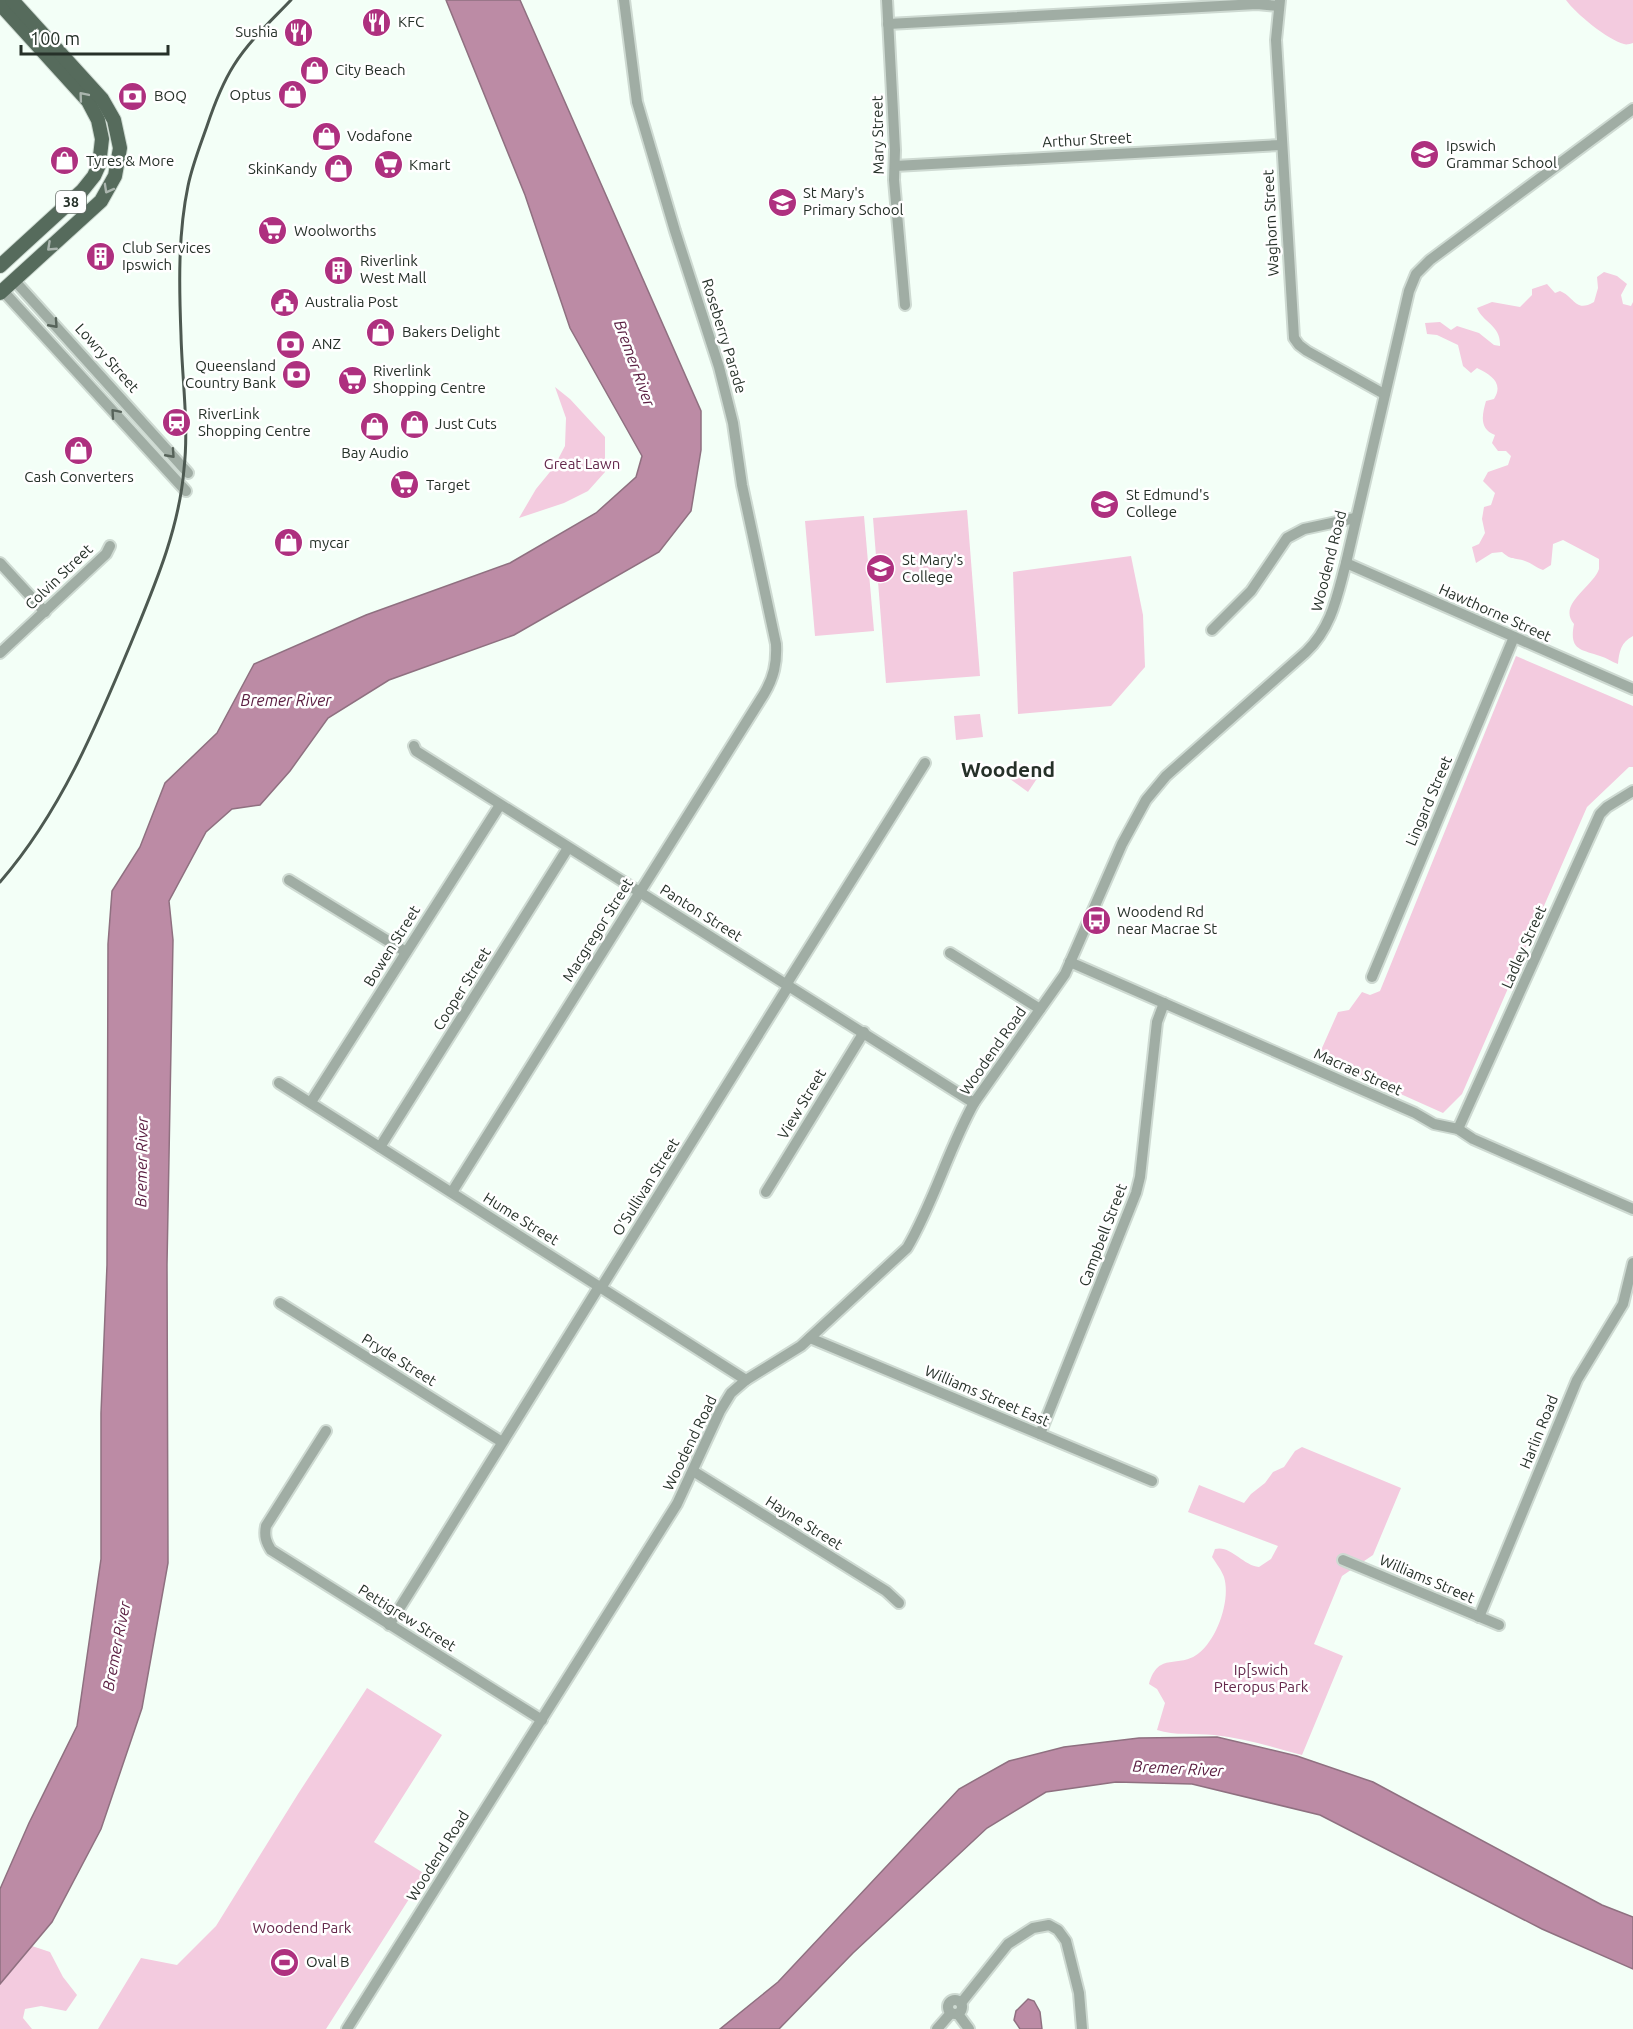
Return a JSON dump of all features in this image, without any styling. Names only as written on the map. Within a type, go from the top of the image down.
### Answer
[{"type":"main road","points":[[0,4],[91,105],[100,127],[102,150],[119,154],[114,120],[102,99],[12,0]]},
{"type":"main road","name":"38","points":[[0,266],[86,188],[99,165],[102,150]]},
{"type":"main road","name":"38","points":[[1,290],[101,201],[113,180],[119,154]]},
{"type":"main road","name":"Lowry Street","points":[[0,266],[14,280]]},
{"type":"street","name":"Roseberry Parade","points":[[624,0],[638,102],[675,231],[719,367],[733,423],[742,485],[776,644],[776,666],[770,684]]},
{"type":"street","name":"Mary Street","points":[[887,0],[904,305]]},
{"type":"street","points":[[888,24],[1279,3]]},
{"type":"street","name":"Waghorn Street","points":[[1279,3],[1275,40],[1294,338],[1307,351],[1384,394]]},
{"type":"street","name":"Woodend Road","points":[[347,2029],[677,1504],[720,1411],[731,1393],[746,1380],[810,1338],[907,1248],[974,1103],[1065,974],[1122,844],[1146,800],[1166,776],[1315,644],[1330,618],[1346,563],[1410,286],[1419,269],[1633,110]]},
{"type":"street","name":"Arthur Street","points":[[895,166],[1281,145]]},
{"type":"street","name":"Lowry Street","points":[[14,280],[188,473]]},
{"type":"street","name":"Lowry Street","points":[[1,290],[186,491]]},
{"type":"street","points":[[1212,630],[1251,591],[1287,538],[1305,529],[1355,518]]},
{"type":"street","name":"Colvin Street","points":[[0,653],[106,554],[110,546]]},
{"type":"street","points":[[0,563],[45,612]]},
{"type":"street","name":"Hawthorne Street","points":[[1346,563],[1633,689]]},
{"type":"street","name":"Lingard Street","points":[[1371,977],[1514,637]]},
{"type":"street","name":"Macgregor Street","points":[[452,1192],[770,684]]},
{"type":"street","name":"Panton Street","points":[[414,746],[416,751],[500,806],[974,1103]]},
{"type":"street","name":"O'Sullivan Street","points":[[389,1625],[925,763]]},
{"type":"street","name":"Ladley Street","points":[[1458,1129],[1600,814],[1633,791]]},
{"type":"street","name":"Bowen Street","points":[[311,1102],[500,806]]},
{"type":"street","name":"Cooper Street","points":[[380,1147],[568,848]]},
{"type":"street","points":[[289,880],[406,952]]},
{"type":"street","points":[[950,953],[1040,1009]]},
{"type":"street","name":"Macrae Street","points":[[1070,962],[1415,1113],[1434,1124],[1458,1129],[1473,1139],[1633,1209]]},
{"type":"street","name":"Campbell Street","points":[[1040,1434],[1136,1193],[1140,1177],[1157,1022],[1164,1003]]},
{"type":"street","name":"View Street","points":[[766,1192],[864,1032]]},
{"type":"street","name":"Hume Street","points":[[279,1083],[746,1380]]},
{"type":"street","name":"Harlin Road","points":[[1479,1617],[1577,1380],[1623,1304],[1633,1263]]},
{"type":"street","name":"Pryde Street","points":[[280,1303],[502,1442]]},
{"type":"street","name":"Williams Street East","points":[[810,1338],[1152,1481]]},
{"type":"street","name":"Pettigrew Street","points":[[326,1431],[270,1519],[264,1534],[271,1550],[542,1720]]},
{"type":"street","name":"Hayne Street","points":[[693,1471],[885,1591],[899,1603]]},
{"type":"street","name":"Williams Street","points":[[1343,1560],[1499,1625]]},
{"type":"street","points":[[937,2029],[957,2010],[1008,1944],[1033,1928],[1049,1925],[1058,1930],[1066,1941],[1079,1993],[1082,2029]]},
{"type":"street","points":[[957,2010],[969,2029]]},
{"type":"green space","points":[[1566,0],[1633,0],[1633,43],[1625,44],[1601,32],[1584,19]]},
{"type":"green space","points":[[1604,272],[1617,276],[1627,284],[1621,295],[1623,304],[1631,306],[1633,302],[1633,636],[1621,648],[1618,664],[1582,650],[1573,639],[1574,624],[1570,617],[1570,610],[1578,596],[1596,576],[1599,559],[1563,540],[1553,544],[1551,565],[1543,570],[1527,562],[1511,558],[1502,552],[1492,553],[1476,563],[1472,547],[1479,544],[1485,533],[1482,519],[1484,507],[1491,505],[1495,493],[1483,481],[1488,472],[1508,465],[1511,456],[1506,451],[1498,451],[1492,443],[1495,435],[1486,429],[1483,421],[1486,401],[1494,399],[1498,388],[1487,374],[1477,368],[1471,373],[1463,366],[1458,345],[1437,335],[1427,334],[1425,323],[1440,322],[1451,330],[1457,326],[1479,333],[1494,345],[1500,346],[1498,333],[1477,308],[1492,302],[1520,307],[1532,295],[1532,289],[1547,284],[1555,293],[1560,291],[1579,305],[1588,305],[1594,302],[1598,288],[1597,277]]},
{"type":"green space","name":"Great Lawn","points":[[555,387],[570,399],[605,437],[605,472],[588,491],[564,503],[519,518],[536,489],[554,467],[565,446],[566,418]]},
{"type":"green space","points":[[967,510],[980,676],[886,683],[873,518]]},
{"type":"green space","points":[[864,516],[874,631],[815,636],[805,521]]},
{"type":"green space","points":[[1131,556],[1143,615],[1145,667],[1111,706],[1018,714],[1013,572]]},
{"type":"green space","points":[[1516,656],[1633,706],[1633,767],[1629,767],[1587,807],[1462,1094],[1443,1113],[1318,1057],[1338,1012],[1349,1010],[1362,992],[1370,995],[1380,991]]},
{"type":"green space","points":[[980,714],[983,737],[956,740],[954,716]]},
{"type":"green space","points":[[1020,764],[1038,777],[1028,792],[1010,779]]},
{"type":"green space","name":"Ip[swich Pteropus Park","points":[[1302,1447],[1401,1488],[1373,1555],[1342,1576],[1314,1644],[1343,1656],[1302,1755],[1236,1738],[1157,1730],[1165,1703],[1157,1689],[1149,1684],[1153,1674],[1158,1667],[1164,1664],[1191,1658],[1199,1653],[1206,1647],[1221,1618],[1226,1586],[1223,1575],[1212,1557],[1215,1549],[1231,1552],[1247,1563],[1259,1567],[1271,1559],[1278,1546],[1188,1512],[1199,1485],[1244,1503],[1273,1472],[1284,1467],[1295,1451]]},
{"type":"green space","name":"Woodend Park","points":[[367,1688],[442,1735],[374,1842],[425,1874],[326,2029],[98,2029],[141,1958],[177,1965],[216,1926]]},
{"type":"green space","points":[[32,1946],[50,1952],[63,1977],[77,1995],[66,2011],[41,2006],[25,2009],[23,2018],[32,2029],[0,2029],[0,1984]]},
{"type":"water","name":"Bremer River","points":[[446,0],[520,0],[701,411],[701,450],[691,511],[659,552],[514,635],[389,680],[328,718],[290,771],[260,805],[232,809],[206,832],[169,901],[173,940],[167,1264],[168,1563],[142,1708],[101,1829],[52,1922],[0,1984],[0,1889],[29,1823],[77,1726],[101,1559],[101,1413],[107,1265],[108,944],[112,891],[140,847],[165,783],[217,733],[254,664],[366,615],[510,563],[596,513],[636,477],[642,456],[570,328],[525,195]]},
{"type":"water","name":"Bremer River","points":[[1217,1737],[1297,1756],[1373,1782],[1602,1905],[1633,1917],[1633,1969],[1542,1929],[1320,1815],[1192,1784],[1116,1782],[1046,1792],[987,1828],[853,1953],[779,2029],[720,2029],[778,1982],[959,1789],[1009,1761],[1064,1747],[1139,1738]]},
{"type":"water","points":[[1028,1999],[1034,2001],[1040,2012],[1042,2029],[1020,2029],[1014,2020],[1016,2011]]},
{"type":"railway","points":[[0,882],[41,827],[75,768],[118,675],[164,558],[177,514],[185,452],[186,419],[180,279],[182,222],[190,178],[212,110],[230,72],[253,39],[291,0]]},
{"type":"place","name":"KFC","points":[[377,22]]},
{"type":"place","name":"Sushia","points":[[299,32]]},
{"type":"place","name":"City Beach","points":[[314,70]]},
{"type":"place","name":"Optus","points":[[292,95]]},
{"type":"place","name":"BOQ","points":[[133,96]]},
{"type":"place","name":"Vodafone","points":[[326,136]]},
{"type":"place","name":"Ipswich Grammar School","points":[[1425,155]]},
{"type":"place","name":"Tyres & More","points":[[65,161]]},
{"type":"place","name":"Kmart","points":[[388,165]]},
{"type":"place","name":"SkinKandy","points":[[338,169]]},
{"type":"place","name":"St Mary's Primary School","points":[[782,202]]},
{"type":"place","name":"Woolworths","points":[[273,231]]},
{"type":"place","name":"Club Services Ipswich","points":[[101,257]]},
{"type":"place","name":"Riverlink West Mall","points":[[339,270]]},
{"type":"place","name":"Australia Post","points":[[284,302]]},
{"type":"place","name":"Bakers Delight","points":[[381,332]]},
{"type":"place","name":"ANZ","points":[[291,344]]},
{"type":"place","name":"Queensland Country Bank","points":[[297,375]]},
{"type":"place","name":"Riverlink Shopping Centre","points":[[352,380]]},
{"type":"place","name":"RiverLink Shopping Centre","points":[[177,423]]},
{"type":"place","name":"Just Cuts","points":[[414,424]]},
{"type":"place","name":"Bay Audio","points":[[375,426]]},
{"type":"place","name":"Cash Converters","points":[[79,450]]},
{"type":"place","name":"Target","points":[[405,485]]},
{"type":"place","name":"St Edmund's College","points":[[1105,504]]},
{"type":"place","name":"mycar","points":[[288,543]]},
{"type":"place","name":"St Mary's College","points":[[881,569]]},
{"type":"place","name":"Woodend Rd near Macrae St","points":[[1096,921]]},
{"type":"place","name":"Oval B","points":[[285,1962]]},
{"type":"district","name":"Woodend","points":[[1008,770]]}]
